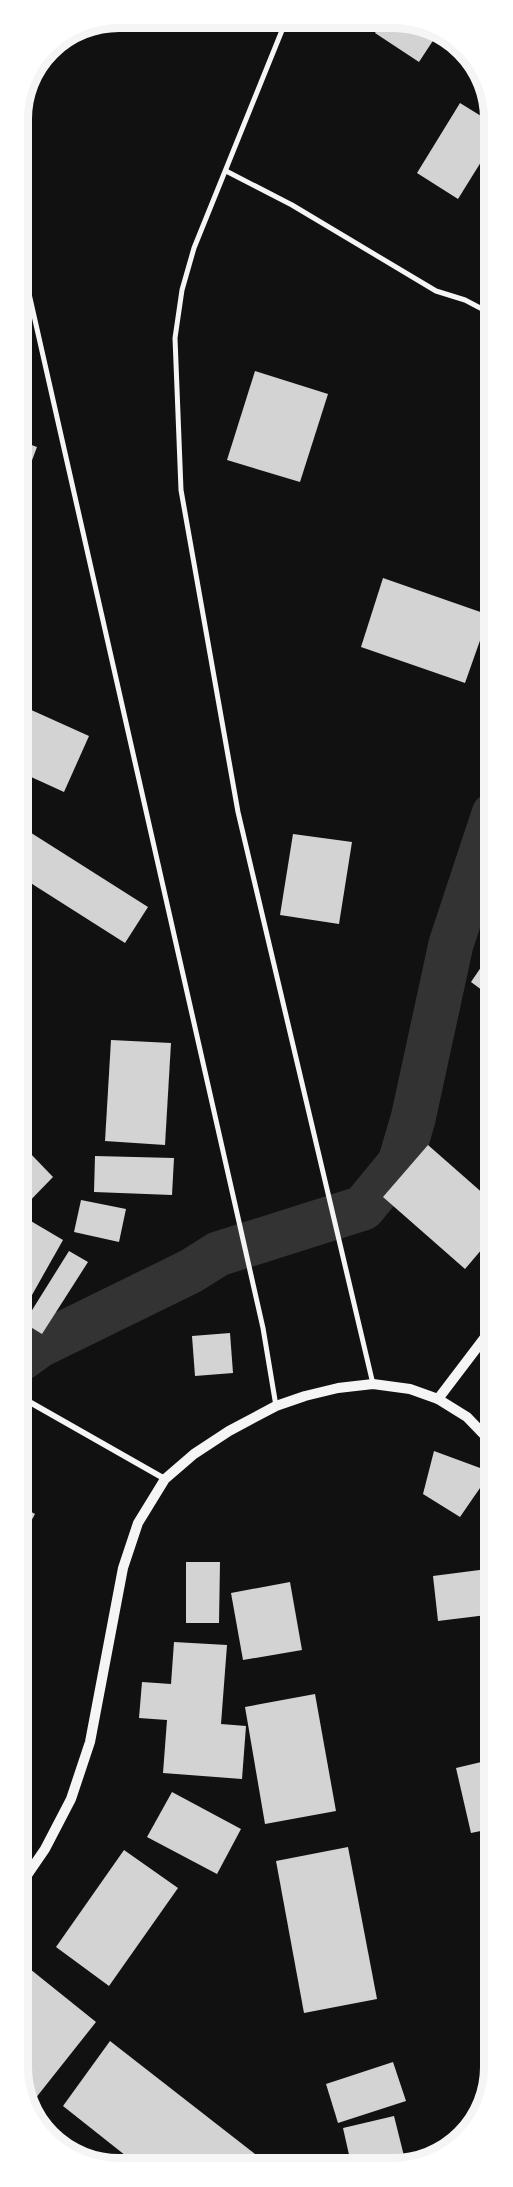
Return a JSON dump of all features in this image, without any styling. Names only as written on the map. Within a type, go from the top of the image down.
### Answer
[{"type":"street","points":[[283,28],[194,248],[182,290],[175,338],[181,490],[238,812],[373,1384]]},
{"type":"street","points":[[226,171],[292,205],[436,291],[465,300],[484,310]]},
{"type":"street","points":[[29,293],[263,1328],[276,1406]]},
{"type":"street","points":[[438,1399],[484,1338]]},
{"type":"street","points":[[28,1874],[45,1849],[70,1799],[90,1742],[123,1568],[138,1523],[165,1479],[195,1454],[229,1431],[276,1406],[338,1388],[373,1384],[410,1389],[438,1399],[466,1417],[484,1435]]},
{"type":"street","points":[[28,1401],[165,1479]]},
{"type":"building","points":[[378,28],[393,28],[411,30],[434,38],[419,62],[375,33]]},
{"type":"building","points":[[460,103],[484,118],[484,157],[458,199],[417,173]]},
{"type":"building","points":[[255,371],[328,394],[300,482],[227,460]]},
{"type":"building","points":[[29,444],[37,447],[29,469]]},
{"type":"building","points":[[383,578],[484,613],[484,629],[465,683],[361,647]]},
{"type":"building","points":[[29,709],[89,736],[64,792],[29,776]]},
{"type":"building","points":[[29,831],[148,907],[125,943],[29,882]]},
{"type":"building","points":[[293,834],[352,842],[339,924],[280,915]]},
{"type":"building","points":[[484,963],[484,992],[471,982]]},
{"type":"building","points":[[111,1040],[171,1043],[165,1145],[105,1141]]},
{"type":"building","points":[[428,1145],[484,1194],[484,1247],[465,1269],[383,1197]]},
{"type":"building","points":[[28,1151],[53,1177],[28,1202]]},
{"type":"building","points":[[95,1156],[174,1158],[172,1195],[94,1192]]},
{"type":"building","points":[[81,1200],[126,1209],[119,1242],[74,1232]]},
{"type":"building","points":[[28,1220],[63,1240],[28,1301]]},
{"type":"building","points":[[69,1251],[88,1262],[42,1334],[28,1326],[28,1316]]},
{"type":"building","points":[[230,1333],[233,1373],[195,1376],[192,1336]]},
{"type":"building","points":[[434,1451],[484,1469],[484,1482],[460,1517],[423,1494]]},
{"type":"building","points":[[28,1510],[35,1514],[28,1526]]},
{"type":"building","points":[[186,1562],[220,1562],[219,1623],[186,1623]]},
{"type":"building","points":[[484,1569],[484,1615],[438,1621],[433,1576]]},
{"type":"building","points":[[290,1582],[302,1650],[243,1660],[231,1593]]},
{"type":"building","points":[[174,1642],[227,1645],[221,1724],[246,1726],[242,1779],[163,1773],[167,1720],[139,1718],[142,1682],[171,1684]]},
{"type":"building","points":[[315,1694],[336,1811],[265,1824],[245,1707]]},
{"type":"building","points":[[484,1761],[484,1830],[471,1833],[456,1768]]},
{"type":"building","points":[[172,1792],[241,1829],[217,1874],[147,1837]]},
{"type":"building","points":[[348,1847],[377,1999],[304,2013],[276,1861]]},
{"type":"building","points":[[124,1850],[178,1888],[109,1986],[56,1947]]},
{"type":"building","points":[[30,1969],[96,2022],[34,2100],[28,2067],[28,1971]]},
{"type":"building","points":[[110,2041],[260,2158],[129,2158],[63,2106]]},
{"type":"building","points":[[393,2062],[406,2101],[338,2123],[326,2084]]},
{"type":"building","points":[[394,2116],[404,2158],[350,2158],[343,2128]]},
{"type":"waterway","points":[[28,1353],[40,1345],[191,1271],[218,1254],[363,1208],[400,1163],[413,1119],[451,944],[484,844]]}]
